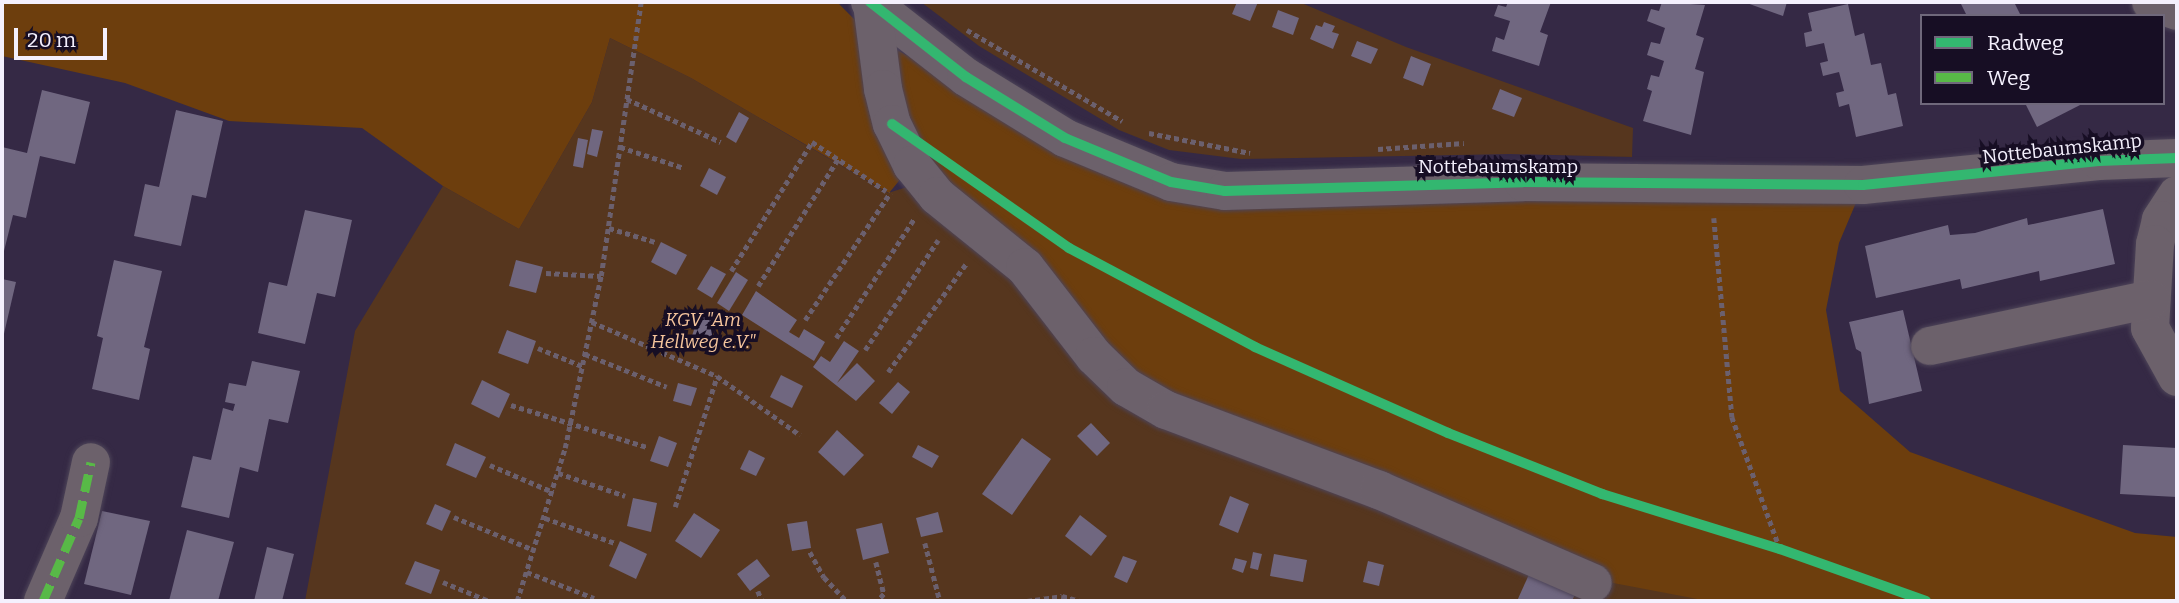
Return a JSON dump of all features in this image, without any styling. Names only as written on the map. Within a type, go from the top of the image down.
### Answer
[{"type":"street","points":[[2151,2],[2177,11]]},
{"type":"street","name":"Nottebaumskamp","points":[[871,3],[883,89],[892,124],[900,179],[937,195],[1025,267],[1094,356],[1126,387],[1166,410],[1378,490],[1594,583]]},
{"type":"street","name":"Nottebaumskamp","points":[[871,3],[1009,106],[1118,163],[1171,183],[1225,191],[1523,182],[1712,186],[1863,185],[2099,161],[2177,158]]},
{"type":"street","points":[[2177,195],[2161,220],[2155,244],[2150,328],[2177,377]]},
{"type":"street","points":[[1930,346],[2151,299]]},
{"type":"street","points":[[53,597],[79,518],[91,462]]},
{"type":"path","points":[[517,601],[553,492],[592,322],[610,228],[641,2]]},
{"type":"path","points":[[959,24],[1128,124]]},
{"type":"path","points":[[627,99],[721,142]]},
{"type":"path","points":[[1139,130],[1201,147],[1263,153]]},
{"type":"path","points":[[731,271],[812,142],[838,159],[900,179],[805,320]]},
{"type":"path","points":[[1365,150],[1464,143]]},
{"type":"path","points":[[620,148],[684,168]]},
{"type":"path","points":[[758,286],[838,159]]},
{"type":"path","points":[[1712,186],[1732,417],[1780,549]]},
{"type":"path","points":[[836,338],[918,213]]},
{"type":"path","points":[[610,228],[655,242]]},
{"type":"path","points":[[865,350],[945,231]]},
{"type":"path","points":[[888,372],[974,252]]},
{"type":"path","points":[[546,273],[601,276]]},
{"type":"path","points":[[592,322],[717,376],[800,435]]},
{"type":"path","points":[[538,348],[582,366]]},
{"type":"path","points":[[584,354],[667,387]]},
{"type":"path","points":[[675,507],[717,376]]},
{"type":"path","points":[[511,405],[648,447]]},
{"type":"path","points":[[490,465],[553,492]]},
{"type":"path","points":[[558,472],[625,496]]},
{"type":"path","points":[[454,517],[534,551]]},
{"type":"path","points":[[545,518],[615,543]]},
{"type":"path","points":[[925,543],[940,601]]},
{"type":"path","points":[[810,552],[824,577],[846,601]]},
{"type":"path","points":[[876,562],[884,594],[878,601]]},
{"type":"path","points":[[527,572],[594,598]]},
{"type":"path","points":[[443,582],[489,601]]},
{"type":"path","points":[[758,591],[762,601]]},
{"type":"path","points":[[1027,601],[1079,601]]},
{"type":"green space","points":[[921,2],[1299,2],[1406,47],[1633,128],[1632,157],[1510,154],[1241,159],[1169,150],[1119,130],[979,46]]},
{"type":"green space","name":"KGV \"Am Hellweg e.V.\"","points":[[610,38],[691,78],[888,193],[923,182],[1708,601],[305,601],[355,331],[443,186],[519,229],[592,102]]},
{"type":"shaded area","points":[[2,2],[837,2],[863,28],[912,165],[889,193],[691,78],[610,38],[592,102],[519,229],[443,186],[362,128],[229,121],[125,83],[2,56]]},
{"type":"shaded area","points":[[886,44],[1120,171],[1863,186],[1839,243],[1826,310],[1840,391],[1910,452],[2135,533],[2177,537],[2177,601],[1708,601],[1608,582],[1127,384],[917,171]]},
{"type":"building","points":[[1237,2],[1258,2],[1250,21],[1232,14]]},
{"type":"building","points":[[1508,2],[1551,2],[1540,32],[1548,35],[1539,66],[1492,51],[1496,37],[1504,40],[1510,21],[1494,16],[1498,5],[1506,7]]},
{"type":"building","points":[[1662,2],[1705,5],[1696,35],[1704,38],[1695,69],[1704,72],[1691,135],[1643,121],[1652,91],[1647,89],[1651,75],[1659,77],[1664,61],[1647,55],[1651,42],[1660,44],[1665,28],[1647,21],[1651,9],[1659,11]]},
{"type":"building","points":[[1744,2],[1787,2],[1783,16]]},
{"type":"building","points":[[1960,2],[2014,2],[2020,14],[1966,14]]},
{"type":"building","points":[[1848,4],[1855,36],[1864,33],[1871,65],[1881,63],[1888,95],[1896,93],[1903,126],[1856,137],[1849,104],[1839,107],[1836,93],[1844,91],[1839,72],[1823,76],[1820,63],[1828,61],[1824,43],[1806,47],[1804,33],[1812,31],[1808,13]]},
{"type":"building","points":[[1278,10],[1299,18],[1293,35],[1272,27]]},
{"type":"building","points":[[1324,22],[1335,26],[1332,32],[1339,34],[1333,49],[1310,39],[1316,25],[1322,27]]},
{"type":"building","points":[[1357,41],[1378,49],[1371,64],[1351,56]]},
{"type":"building","points":[[1411,56],[1431,64],[1423,86],[1403,78]]},
{"type":"building","points":[[1500,89],[1522,98],[1514,117],[1492,109]]},
{"type":"building","points":[[42,90],[90,102],[75,164],[40,156],[26,218],[13,215],[2,259],[2,147],[27,153]]},
{"type":"building","points":[[2026,105],[2080,105],[2037,127]]},
{"type":"building","points":[[176,110],[223,121],[206,198],[192,195],[181,246],[134,236],[145,184],[159,187]]},
{"type":"building","points":[[739,112],[749,118],[736,143],[726,137]]},
{"type":"building","points":[[592,129],[603,131],[597,157],[587,154]]},
{"type":"building","points":[[578,138],[588,140],[583,168],[573,166]]},
{"type":"building","points":[[709,168],[726,177],[717,195],[700,186]]},
{"type":"building","points":[[2103,209],[2115,264],[2040,281],[2039,271],[1962,289],[1960,279],[1876,298],[1865,246],[1948,225],[1950,235],[1975,233],[2027,218],[2028,225]]},
{"type":"building","points":[[305,210],[352,220],[335,297],[317,293],[305,344],[258,333],[269,282],[287,286]]},
{"type":"building","points":[[661,242],[687,255],[676,275],[651,262]]},
{"type":"building","points":[[114,260],[162,271],[144,347],[150,349],[139,400],[92,389],[103,338],[97,336]]},
{"type":"building","points":[[516,260],[543,267],[536,293],[509,286]]},
{"type":"building","points":[[711,266],[726,274],[712,298],[697,289]]},
{"type":"building","points":[[736,272],[748,280],[729,311],[717,303]]},
{"type":"building","points":[[2,279],[16,282],[3,338],[2,338]]},
{"type":"building","points":[[756,291],[797,320],[789,332],[799,338],[804,329],[825,342],[814,361],[742,315]]},
{"type":"building","points":[[1903,310],[1922,391],[1869,404],[1861,352],[1856,349],[1849,322]]},
{"type":"building","points":[[699,314],[717,320],[710,342],[692,336]]},
{"type":"building","points":[[507,330],[536,341],[528,364],[498,353]]},
{"type":"building","points":[[844,341],[859,351],[837,383],[857,363],[875,381],[856,401],[813,367],[821,356],[830,362]]},
{"type":"building","points":[[252,361],[300,371],[288,423],[269,419],[258,472],[240,467],[229,518],[181,507],[193,456],[211,460],[223,408],[233,411],[235,404],[225,402],[229,383],[246,386]]},
{"type":"building","points":[[781,375],[803,386],[792,408],[770,397]]},
{"type":"building","points":[[482,380],[510,394],[499,418],[471,404]]},
{"type":"building","points":[[898,382],[910,392],[892,414],[879,403]]},
{"type":"building","points":[[678,383],[697,388],[691,406],[673,401]]},
{"type":"building","points":[[1091,423],[1110,443],[1097,456],[1077,436]]},
{"type":"building","points":[[837,430],[864,455],[844,476],[818,452]]},
{"type":"building","points":[[659,436],[677,443],[668,467],[650,461]]},
{"type":"building","points":[[1022,438],[1051,459],[1012,515],[982,494]]},
{"type":"building","points":[[455,443],[486,457],[476,478],[446,465]]},
{"type":"building","points":[[918,445],[939,456],[932,468],[912,457]]},
{"type":"building","points":[[2123,445],[2177,448],[2177,497],[2120,494]]},
{"type":"building","points":[[749,450],[765,458],[756,476],[740,469]]},
{"type":"building","points":[[1230,496],[1249,504],[1238,533],[1219,525]]},
{"type":"building","points":[[633,498],[657,503],[651,532],[627,526]]},
{"type":"building","points":[[435,504],[451,511],[442,531],[426,524]]},
{"type":"building","points":[[102,511],[150,521],[131,595],[84,584]]},
{"type":"building","points":[[938,512],[943,532],[921,537],[916,518]]},
{"type":"building","points":[[694,513],[720,530],[701,558],[675,541]]},
{"type":"building","points":[[1080,515],[1107,536],[1091,556],[1065,536]]},
{"type":"building","points":[[807,521],[811,548],[792,551],[787,524]]},
{"type":"building","points":[[882,523],[889,553],[863,560],[856,529]]},
{"type":"building","points":[[187,530],[234,542],[218,601],[169,601]]},
{"type":"building","points":[[620,541],[647,554],[636,579],[609,566]]},
{"type":"building","points":[[267,547],[294,554],[282,601],[254,601]]},
{"type":"building","points":[[1253,552],[1262,554],[1258,570],[1250,568]]},
{"type":"building","points":[[1274,554],[1307,560],[1303,582],[1270,576]]},
{"type":"building","points":[[1123,556],[1137,561],[1127,583],[1114,577]]},
{"type":"building","points":[[1235,558],[1247,561],[1243,573],[1232,569]]},
{"type":"building","points":[[757,559],[770,576],[750,591],[737,574]]},
{"type":"building","points":[[415,561],[440,570],[431,594],[405,584]]},
{"type":"building","points":[[1368,561],[1384,565],[1379,586],[1363,582]]},
{"type":"building","points":[[1531,570],[1577,590],[1572,601],[1517,601]]},
{"type":"marked path","points":[[43,601],[79,518],[91,462]]},
{"type":"cycle path","points":[[870,2],[966,77],[1065,138],[1171,182],[1225,191],[1523,182],[1863,185],[2099,161],[2177,158]]},
{"type":"cycle path","points":[[892,124],[1069,248],[1255,347],[1448,433],[1602,494],[1780,549],[1926,601]]}]
